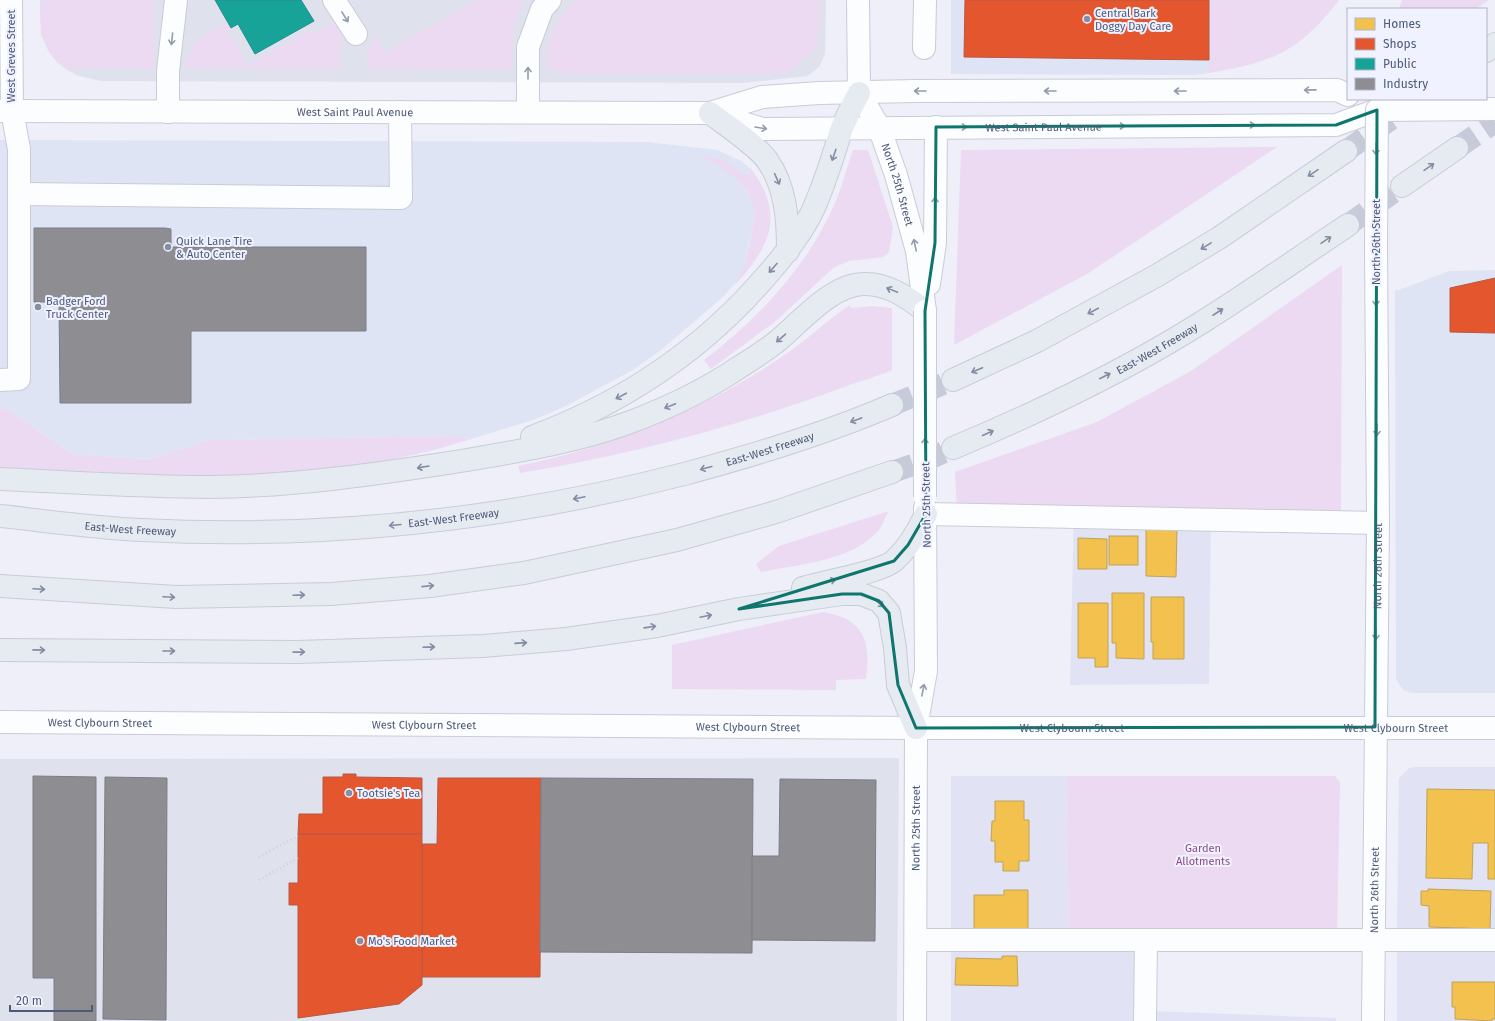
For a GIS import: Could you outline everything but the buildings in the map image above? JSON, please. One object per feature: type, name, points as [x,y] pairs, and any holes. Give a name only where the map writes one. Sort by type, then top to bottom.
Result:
[{"type":"highway","points":[[1487,50],[1495,44]]},
{"type":"highway","points":[[452,462],[506,447],[555,428],[634,389],[688,351],[733,313],[788,251],[801,232],[819,197],[843,127],[859,92]]},
{"type":"highway","points":[[710,113],[765,158],[771,167],[784,198],[787,216],[788,251]]},
{"type":"highway","points":[[1402,186],[1457,148]]},
{"type":"highway","points":[[953,380],[1037,341],[1156,276],[1219,238],[1346,151]]},
{"type":"highway","name":"East-West Freeway","points":[[952,448],[1035,412],[1137,360],[1203,322],[1348,225]]},
{"type":"highway","points":[[0,479],[145,486],[212,487],[276,484],[358,477],[542,446],[584,436],[631,422],[676,404],[737,369],[775,343],[828,297],[847,287],[862,284],[892,290],[908,298],[925,311]]},
{"type":"highway","name":"East-West Freeway","points":[[0,516],[138,530],[195,532],[313,530],[464,518],[564,501],[637,486],[787,444],[892,405]]},
{"type":"highway","points":[[0,586],[176,597],[331,594],[430,586],[524,573],[677,540],[776,512],[892,472]]},
{"type":"highway","points":[[739,609],[815,584],[870,571],[894,561],[911,540],[925,506]]},
{"type":"highway","points":[[0,650],[298,652],[483,646],[566,639],[657,626],[739,609],[842,594],[861,594],[879,601],[889,613],[895,648],[898,685],[916,728]]},
{"type":"street","name":"West Greves Street","points":[[0,380],[19,380],[19,149],[6,111],[11,0]]},
{"type":"street","points":[[168,112],[168,71],[176,0]]},
{"type":"street","points":[[334,0],[356,34]]},
{"type":"street","points":[[528,112],[528,47],[542,9],[550,0]]},
{"type":"street","name":"North 25th Street","points":[[858,0],[859,92],[879,127],[896,175],[912,228],[917,251],[925,311],[926,671],[916,728],[917,940],[915,1021]]},
{"type":"street","points":[[924,48],[925,0]]},
{"type":"street","name":"West Saint Paul Avenue","points":[[710,113],[762,97],[859,92],[1337,90],[1347,95]]},
{"type":"street","name":"West Saint Paul Avenue","points":[[1359,100],[1377,105],[1495,109]]},
{"type":"street","name":"West Saint Paul Avenue","points":[[6,111],[710,113],[762,129],[843,127],[1336,125],[1377,105]]},
{"type":"street","name":"North 26th Street","points":[[1373,1021],[1378,523],[1376,247],[1377,105]]},
{"type":"street","points":[[19,194],[401,198],[400,112]]},
{"type":"street","points":[[925,311],[934,243],[936,127]]},
{"type":"street","points":[[925,506],[1378,523]]},
{"type":"street","name":"West Clybourn Street","points":[[0,722],[916,728],[1495,728]]},
{"type":"street","points":[[917,940],[1495,940]]},
{"type":"street","points":[[1145,1021],[1146,940]]},
{"type":"path","points":[[259,857],[298,836]]},
{"type":"path","points":[[259,880],[298,858]]},
{"type":"highlighted area","points":[[1377,110],[1375,727],[916,728],[898,685],[889,613],[879,601],[861,594],[842,594],[739,609],[894,561],[908,545],[926,514],[925,311],[935,243],[936,127],[1336,125]]},
{"type":"shaded area","points":[[40,0],[826,0],[825,54],[819,67],[807,76],[743,83],[100,81],[76,75],[63,67],[50,53],[41,35]]},
{"type":"shaded area","name":"Central Bark Doggy Day Care","points":[[951,0],[1209,0],[1209,73],[1193,75],[951,74]]},
{"type":"shaded area","points":[[0,140],[647,142],[717,150],[741,161],[752,170],[740,182],[753,201],[755,213],[741,277],[723,297],[661,350],[631,371],[566,406],[536,419],[471,439],[461,436],[210,440],[147,460],[72,454],[11,412],[0,407]]},
{"type":"shaded area","points":[[1495,270],[1495,693],[1412,693],[1403,690],[1396,679],[1395,291],[1450,271]]},
{"type":"shaded area","points":[[1074,510],[1211,511],[1209,684],[1070,685]]},
{"type":"shaded area","points":[[899,758],[897,1021],[0,1021],[0,759]]},
{"type":"shaded area","points":[[1495,767],[1495,933],[1405,932],[1397,927],[1399,778],[1409,768]]},
{"type":"shaded area","points":[[951,776],[1066,776],[1069,930],[1153,933],[1152,1011],[1336,1018],[1336,1021],[951,1021]]},
{"type":"shaded area","points":[[1397,947],[1495,948],[1495,1021],[1397,1021]]},
{"type":"green space","points":[[47,0],[153,0],[154,68],[69,68],[69,71],[60,65],[48,51],[42,35],[40,6]]},
{"type":"green space","points":[[477,0],[525,0],[515,25],[512,70],[366,69],[367,55],[376,34],[386,52]]},
{"type":"green space","points":[[578,0],[819,0],[818,45],[791,71],[782,73],[577,73],[546,70],[546,59],[553,31],[563,15]]},
{"type":"green space","points":[[1209,0],[1339,0],[1325,18],[1311,32],[1283,52],[1268,59],[1251,64],[1209,73]]},
{"type":"green space","points":[[1402,0],[1489,0],[1477,8],[1399,8]]},
{"type":"green space","points":[[337,20],[341,33],[339,69],[184,68],[190,51],[194,45],[212,30],[228,22],[231,28],[227,31],[248,65],[310,30],[313,34]]},
{"type":"green space","points":[[1277,147],[1087,274],[954,345],[961,150]]},
{"type":"green space","points":[[853,150],[868,150],[893,227],[889,252],[883,257],[849,261],[833,268],[777,320],[711,369],[704,360],[742,329],[760,311],[793,274],[808,253],[832,210],[841,188]]},
{"type":"green space","points":[[701,156],[724,160],[746,176],[752,170],[762,187],[768,203],[770,217],[769,231],[764,245],[746,272],[734,286],[746,260],[755,213],[753,205],[746,190],[735,178],[721,167]]},
{"type":"green space","points":[[1342,265],[1341,511],[957,509],[955,472],[1097,422],[1191,371]]},
{"type":"green space","points":[[850,305],[851,308],[873,306],[892,308],[892,370],[724,427],[643,448],[561,466],[520,473],[518,466],[587,449],[621,438],[687,411],[719,395],[789,352]]},
{"type":"green space","points":[[0,407],[11,412],[72,454],[147,460],[210,440],[461,436],[471,439],[414,455],[355,466],[237,476],[118,474],[0,467]]},
{"type":"green space","points":[[889,511],[877,532],[866,542],[838,556],[807,564],[761,572],[756,564],[779,546]]},
{"type":"green space","points":[[823,612],[837,615],[848,620],[856,626],[862,634],[867,653],[866,679],[836,680],[836,690],[672,689],[672,645]]},
{"type":"green space","name":"Garden Allotments","points":[[1066,776],[1335,776],[1340,782],[1337,933],[1069,930]]},
{"type":"tunnel","points":[[1346,151],[1414,103]]},
{"type":"tunnel","points":[[1457,148],[1495,122]]},
{"type":"tunnel","points":[[1348,225],[1402,186]]},
{"type":"tunnel","points":[[892,405],[953,380]]},
{"type":"tunnel","points":[[892,472],[922,462],[953,448]]},
{"type":"place","name":"Central Bark Doggy Day Care","points":[[1087,19]]},
{"type":"place","name":"Quick Lane Tire & Auto Center","points":[[168,247]]},
{"type":"place","name":"Badger Ford Truck Center","points":[[38,307]]},
{"type":"place","name":"Tootsie's Tea","points":[[349,793]]},
{"type":"place","name":"Mo's Food Market","points":[[360,941]]}]
